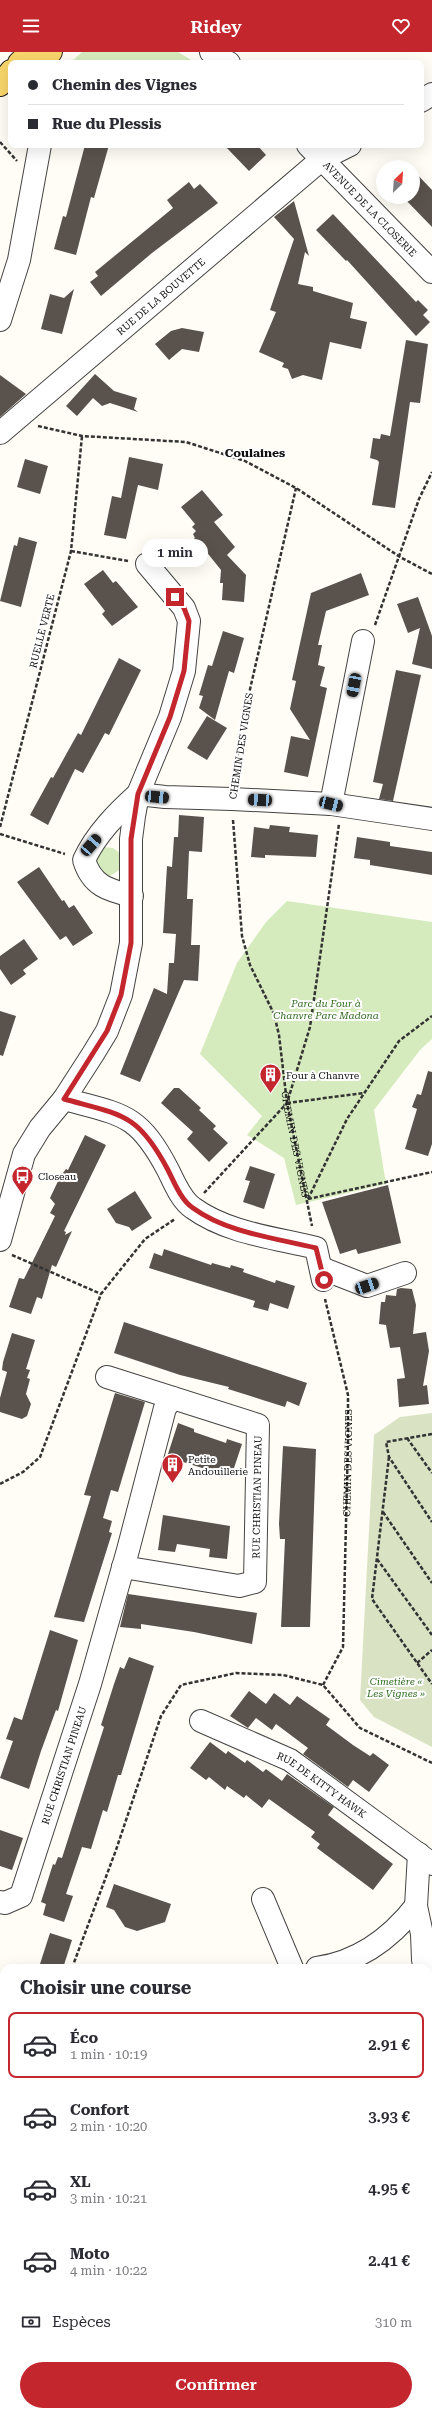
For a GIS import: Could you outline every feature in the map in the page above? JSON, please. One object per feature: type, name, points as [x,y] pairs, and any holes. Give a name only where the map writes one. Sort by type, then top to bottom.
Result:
[{"type":"main road","points":[[22,60],[30,52]]},
{"type":"main road","points":[[44,60],[52,52]]},
{"type":"main road","points":[[0,85],[8,75]]},
{"type":"street","points":[[211,52],[225,60]]},
{"type":"street","points":[[220,52],[227,60]]},
{"type":"street","points":[[0,320],[19,260],[39,148]]},
{"type":"street","name":"RUE DE LA BOUVETTE","points":[[7,427],[315,152],[335,148]]},
{"type":"street","name":"AVENUE DE LA CLOSERIE","points":[[315,152],[432,272]]},
{"type":"street","points":[[4,1246],[24,1154],[40,1128],[64,1099],[107,1031],[121,995],[131,943],[131,839],[138,794],[170,717],[184,671],[189,621],[184,608],[147,564]]},
{"type":"street","points":[[336,806],[362,641]]},
{"type":"street","points":[[132,896],[111,891],[99,884],[88,872],[84,860],[91,845],[121,809],[138,794],[165,798],[232,799],[336,806],[432,819]]},
{"type":"street","points":[[64,1099],[116,1113],[138,1125],[154,1144],[177,1188],[191,1207],[219,1223],[367,1286],[405,1273]]},
{"type":"street","points":[[107,1377],[173,1398]]},
{"type":"street","name":"RUE CHRISTIAN PINEAU","points":[[0,1902],[5,1903],[21,1896],[90,1684],[165,1408],[173,1398],[258,1425],[255,1582],[239,1586],[123,1567]]},
{"type":"street","name":"RUE DE KITTY HAWK","points":[[201,1721],[290,1760],[426,1859]]},
{"type":"street","points":[[425,1964],[423,1960],[422,1934],[416,1906],[426,1859]]},
{"type":"street","points":[[263,1899],[290,1964]]},
{"type":"street","points":[[339,1964],[391,1935],[416,1906]]},
{"type":"path","points":[[7,427],[82,436],[186,442],[245,461],[296,488],[400,557],[432,574]]},
{"type":"path","name":"RUELLE VERTE","points":[[0,827],[71,551],[82,436]]},
{"type":"path","points":[[362,641],[373,630],[400,557],[419,499],[432,472]]},
{"type":"path","name":"CHEMIN DES VIGNES","points":[[296,488],[243,720],[232,799],[242,936],[250,965],[274,1014],[279,1035],[287,1103],[308,1199],[324,1291],[348,1395],[343,1647],[323,1685]]},
{"type":"path","points":[[71,551],[147,564]]},
{"type":"path","points":[[0,1484],[23,1472],[40,1457],[101,1294],[145,1239],[191,1207],[287,1103],[310,1027],[336,806]]},
{"type":"path","points":[[0,834],[84,860]]},
{"type":"path","points":[[308,1199],[347,1119],[399,1041],[432,1016]]},
{"type":"path","points":[[287,1103],[365,1093]]},
{"type":"path","points":[[308,1199],[432,1172]]},
{"type":"path","points":[[4,1246],[101,1294]]},
{"type":"path","points":[[432,1434],[386,1442],[389,1457],[372,1599],[432,1684]]},
{"type":"path","points":[[407,1438],[432,1473]]},
{"type":"path","points":[[389,1457],[432,1522]]},
{"type":"path","points":[[382,1512],[432,1583]]},
{"type":"path","points":[[377,1558],[432,1635]]},
{"type":"path","points":[[417,1663],[432,1650]]},
{"type":"path","points":[[73,1964],[116,1850],[161,1716],[181,1685],[236,1674],[283,1675],[323,1685],[360,1728],[432,1763]]},
{"type":"green space","points":[[82,52],[178,52],[191,60],[73,60]]},
{"type":"green space","points":[[103,847],[113,848],[121,854],[121,869],[108,877],[103,876],[93,857]]},
{"type":"green space","name":"Parc du Four à Chanvre Parc Madona","points":[[287,901],[432,922],[432,1039],[420,1050],[374,1110],[386,1184],[296,1205],[284,1158],[247,1135],[262,1116],[200,1054],[237,963],[266,922]]},
{"type":"green space","name":"Cimetière « Les Vignes »","points":[[432,1413],[432,1747],[374,1717],[360,1700],[374,1435],[400,1417]]},
{"type":"building","points":[[84,148],[108,148],[94,198],[91,197],[76,255],[54,249],[63,216],[66,217]]},
{"type":"building","points":[[227,148],[260,148],[266,155],[249,171]]},
{"type":"building","points":[[420,177],[432,190],[432,227],[410,204],[420,204]]},
{"type":"building","points":[[189,182],[194,189],[200,184],[218,203],[152,253],[101,296],[90,282],[98,276],[95,272],[173,208],[167,200]]},
{"type":"building","points":[[294,201],[309,256],[305,252],[298,284],[313,287],[313,291],[353,303],[350,318],[367,322],[361,349],[330,342],[322,380],[303,375],[292,379],[288,369],[282,367],[284,363],[259,352],[276,312],[270,310],[294,239],[274,217]]},
{"type":"building","points":[[333,214],[416,302],[418,300],[428,310],[423,315],[430,322],[416,336],[347,260],[346,261],[316,230]]},
{"type":"building","points":[[74,289],[62,334],[41,329],[50,294],[64,298]]},
{"type":"building","points":[[182,328],[204,332],[199,352],[182,349],[169,360],[155,344],[171,331]]},
{"type":"building","points":[[406,340],[428,344],[420,403],[410,402],[395,508],[372,505],[379,462],[370,458],[373,438],[380,439],[381,434],[390,436]]},
{"type":"building","points":[[95,374],[114,391],[137,398],[134,409],[138,412],[110,403],[102,406],[93,398],[77,416],[66,406]]},
{"type":"building","points":[[0,375],[26,394],[0,417]]},
{"type":"building","points":[[129,457],[163,464],[158,490],[138,485],[126,539],[104,535],[112,496],[121,498]]},
{"type":"building","points":[[25,459],[48,466],[40,494],[17,487]]},
{"type":"building","points":[[202,490],[223,515],[214,522],[235,547],[227,555],[246,575],[244,602],[222,600],[223,583],[220,583],[221,570],[205,550],[202,553],[191,541],[195,538],[193,534],[196,531],[192,527],[195,524],[181,507]]},
{"type":"building","points":[[19,537],[37,542],[21,607],[0,601],[14,545],[17,546]]},
{"type":"building","points":[[103,570],[113,583],[116,581],[138,607],[112,626],[102,614],[105,611],[84,584]]},
{"type":"building","points":[[361,573],[369,595],[326,611],[318,645],[322,645],[318,665],[325,667],[320,686],[327,688],[308,777],[284,772],[291,736],[310,740],[290,709],[296,681],[292,680],[311,593]]},
{"type":"building","points":[[418,597],[432,636],[432,669],[412,664],[420,628],[408,633],[397,604]]},
{"type":"building","points":[[223,631],[244,638],[234,673],[229,671],[215,720],[199,708],[203,696],[199,695],[208,665],[212,666]]},
{"type":"building","points":[[119,658],[141,670],[109,735],[105,733],[83,773],[75,769],[48,825],[30,815],[78,733],[81,735]]},
{"type":"building","points":[[396,670],[421,675],[393,801],[379,799],[383,784],[373,782]]},
{"type":"building","points":[[207,716],[227,728],[207,760],[187,748]]},
{"type":"building","points":[[179,815],[204,817],[202,852],[189,851],[187,899],[193,899],[191,945],[200,945],[198,981],[184,980],[140,1082],[120,1074],[154,988],[167,994],[169,963],[174,963],[176,934],[163,933],[167,866],[172,867],[174,837],[178,837]]},
{"type":"building","points":[[270,825],[290,827],[289,832],[318,835],[316,857],[265,855],[265,858],[251,857],[254,827],[269,829]]},
{"type":"building","points":[[357,837],[390,842],[390,846],[432,852],[432,875],[370,865],[370,860],[354,858]]},
{"type":"building","points":[[39,867],[62,901],[64,900],[69,908],[74,905],[93,933],[73,946],[66,936],[60,940],[17,882]]},
{"type":"building","points":[[24,939],[38,959],[23,970],[26,974],[11,985],[0,969],[0,956]]},
{"type":"building","points":[[0,1011],[16,1016],[3,1056],[0,1055]]},
{"type":"building","points":[[428,1071],[432,1072],[432,1144],[428,1156],[405,1149],[417,1109],[412,1107],[417,1094],[421,1095]]},
{"type":"building","points":[[174,1088],[179,1088],[201,1108],[199,1110],[216,1126],[213,1129],[228,1143],[209,1162],[187,1139],[193,1132],[161,1103]]},
{"type":"building","points":[[85,1135],[106,1145],[64,1231],[66,1232],[65,1235],[72,1231],[56,1267],[52,1265],[42,1299],[37,1297],[31,1314],[9,1307],[19,1278],[24,1279],[55,1216],[50,1213],[55,1204],[50,1198],[60,1177],[66,1169],[68,1170]]},
{"type":"building","points":[[250,1166],[275,1174],[264,1209],[243,1202],[250,1181],[245,1180]]},
{"type":"building","points":[[388,1185],[401,1243],[358,1254],[356,1249],[340,1254],[322,1202]]},
{"type":"building","points":[[135,1191],[152,1218],[132,1231],[129,1227],[116,1223],[107,1209]]},
{"type":"building","points":[[164,1249],[211,1265],[212,1263],[230,1268],[231,1265],[244,1269],[243,1272],[275,1283],[276,1280],[295,1286],[288,1309],[270,1303],[268,1311],[253,1307],[255,1301],[149,1268],[154,1253],[162,1256]]},
{"type":"building","points":[[397,1289],[412,1289],[416,1305],[413,1334],[426,1332],[429,1351],[423,1386],[427,1385],[429,1404],[399,1407],[397,1379],[405,1378],[400,1347],[390,1348],[386,1325],[379,1324],[381,1302],[385,1302],[386,1295],[396,1296]]},
{"type":"building","points":[[124,1322],[307,1383],[299,1406],[287,1401],[285,1407],[228,1389],[229,1387],[180,1375],[114,1353]]},
{"type":"building","points":[[12,1333],[35,1340],[26,1369],[30,1370],[27,1378],[30,1379],[26,1394],[31,1404],[27,1416],[22,1419],[0,1412],[0,1398],[7,1372],[2,1370],[3,1362]]},
{"type":"building","points":[[115,1393],[145,1402],[118,1492],[111,1490],[103,1518],[112,1521],[109,1532],[112,1533],[84,1622],[54,1617],[91,1496],[84,1495]]},
{"type":"building","points":[[178,1423],[194,1429],[194,1432],[226,1443],[227,1439],[242,1444],[231,1477],[167,1457]]},
{"type":"building","points":[[283,1446],[316,1449],[310,1627],[281,1627],[285,1539],[280,1539],[279,1524]]},
{"type":"building","points":[[163,1515],[230,1526],[227,1559],[209,1557],[210,1549],[177,1544],[175,1552],[158,1550]]},
{"type":"building","points":[[128,1594],[257,1613],[252,1644],[194,1632],[141,1624],[141,1629],[120,1627]]},
{"type":"building","points":[[50,1630],[78,1640],[58,1711],[56,1710],[29,1789],[0,1778],[13,1741],[6,1739],[14,1717],[22,1720]]},
{"type":"building","points":[[129,1657],[154,1666],[121,1775],[118,1775],[107,1812],[103,1810],[91,1849],[82,1847],[66,1894],[73,1896],[64,1922],[43,1915],[46,1904],[41,1902],[53,1864],[55,1865],[58,1857],[62,1858],[104,1727],[101,1725],[120,1667],[124,1669]]},
{"type":"building","points":[[249,1691],[266,1704],[274,1693],[290,1705],[297,1696],[330,1719],[326,1725],[370,1756],[373,1753],[389,1765],[369,1792],[353,1780],[348,1787],[303,1754],[308,1748],[276,1724],[272,1730],[256,1718],[248,1728],[230,1716]]},
{"type":"building","points":[[210,1742],[226,1754],[228,1751],[245,1763],[247,1760],[263,1772],[266,1769],[282,1781],[287,1774],[334,1807],[328,1815],[393,1864],[373,1890],[317,1848],[320,1844],[311,1837],[315,1832],[269,1799],[262,1808],[246,1795],[244,1798],[227,1786],[225,1790],[209,1777],[206,1780],[190,1768]]},
{"type":"building","points":[[0,1830],[23,1838],[12,1870],[0,1866]]},
{"type":"building","points":[[114,1884],[171,1904],[165,1922],[137,1931],[125,1927],[114,1910],[106,1907]]},
{"type":"building","points":[[50,1933],[72,1940],[64,1964],[40,1964]]},
{"type":"place","name":"Four à Chanvre","points":[[271,1094]]},
{"type":"place","name":"Closeau","points":[[22,1196]]},
{"type":"place","name":"Petite Andouillerie","points":[[172,1484]]},
{"type":"district","name":"Coulaines","points":[[255,453]]},
{"type":"route","points":[[175,597],[184,608],[189,621],[184,671],[170,717],[138,794],[131,839],[131,943],[121,995],[107,1031],[64,1099],[116,1113],[138,1125],[154,1144],[177,1188],[191,1207],[219,1223],[316,1248],[324,1280]]}]
